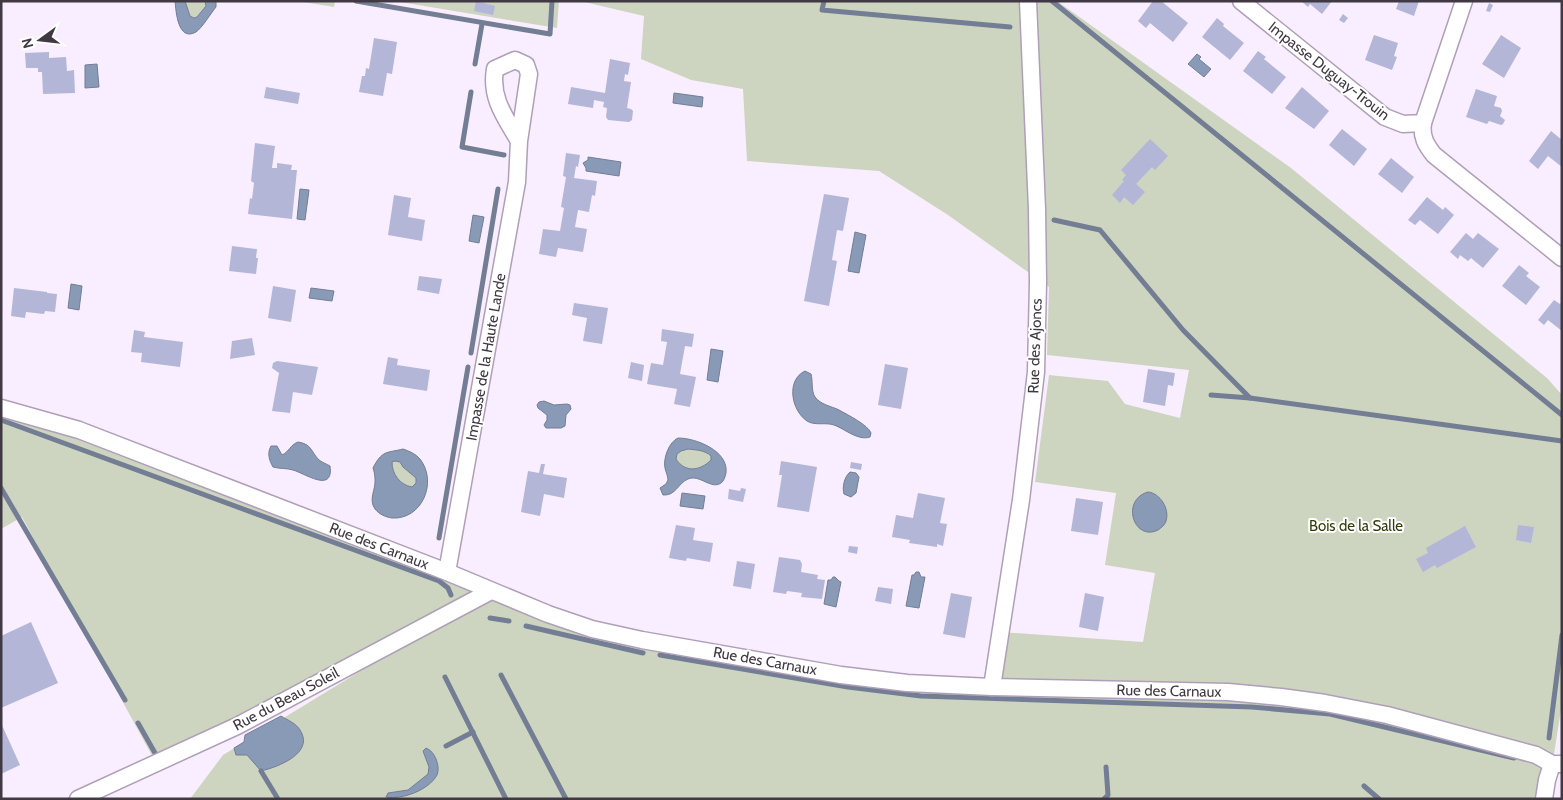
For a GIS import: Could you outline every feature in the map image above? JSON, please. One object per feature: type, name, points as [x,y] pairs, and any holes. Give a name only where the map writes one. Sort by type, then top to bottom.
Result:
[{"type":"street","name":"Rue des Ajoncs","points":[[992,687],[1021,500],[1036,372],[1037,209],[1028,1]]},
{"type":"street","name":"Impasse Duguay-Trouin","points":[[1241,1],[1385,117],[1403,124],[1423,123]]},
{"type":"street","points":[[1464,1],[1423,123],[1422,132],[1424,140],[1434,155],[1562,258]]},
{"type":"street","name":"Impasse de la Haute Lande","points":[[447,572],[517,182],[519,141]]},
{"type":"street","name":"Rue des Carnaux","points":[[1,408],[79,430],[447,572],[548,614],[592,629],[642,640],[907,683],[992,687],[1228,692],[1298,699],[1387,716],[1536,755],[1557,764]]},
{"type":"street","name":"Rue du Beau Soleil","points":[[78,799],[237,726],[491,591]]},
{"type":"street","points":[[1544,799],[1547,780],[1557,764]]},
{"type":"green space","points":[[185,1],[205,1],[206,6],[194,18],[190,16]]},
{"type":"green space","points":[[297,1],[335,1],[334,7]]},
{"type":"green space","points":[[394,1],[559,1],[557,28]]},
{"type":"green space","name":"Bois de la Salle","points":[[580,1],[1057,1],[1291,168],[1547,378],[1562,395],[1562,703],[1547,799],[190,799],[223,755],[480,598],[156,763],[22,517],[1,529],[1,408],[592,629],[719,653],[991,687],[1000,632],[1143,642],[1155,573],[1105,565],[1116,493],[1035,482],[1049,375],[1108,381],[1125,404],[1180,418],[1189,370],[1047,355],[1049,287],[948,215],[879,171],[747,161],[743,89],[691,80],[641,59],[644,16]]},
{"type":"green space","points":[[688,449],[706,453],[711,456],[711,460],[697,468],[684,467],[676,459],[677,454]]},
{"type":"green space","points":[[392,462],[400,462],[416,478],[416,483],[412,487],[400,481],[393,471]]},
{"type":"water","points":[[175,1],[185,1],[190,16],[194,18],[206,6],[205,1],[216,1],[216,7],[204,24],[196,32],[190,34],[185,33],[179,24]]},
{"type":"water","points":[[1197,54],[1201,57],[1199,59],[1211,69],[1204,77],[1188,64]]},
{"type":"water","points":[[97,64],[99,87],[85,88],[85,65]]},
{"type":"water","points":[[674,93],[703,97],[702,107],[673,103]]},
{"type":"water","points":[[588,157],[621,162],[619,176],[586,171],[583,163],[588,160]]},
{"type":"water","points":[[300,189],[309,190],[305,220],[297,219]]},
{"type":"water","points":[[473,215],[484,217],[479,243],[469,241]]},
{"type":"water","points":[[855,232],[866,235],[859,273],[848,271]]},
{"type":"water","points":[[71,284],[82,286],[79,310],[68,308]]},
{"type":"water","points":[[311,288],[334,291],[332,301],[309,298]]},
{"type":"water","points":[[711,349],[723,351],[718,382],[707,380]]},
{"type":"water","points":[[805,371],[811,374],[813,392],[817,400],[852,417],[869,430],[871,433],[870,437],[856,436],[831,424],[810,422],[802,416],[794,403],[793,388],[799,375]]},
{"type":"water","points":[[544,401],[554,405],[570,405],[571,409],[566,415],[565,426],[561,428],[546,428],[544,425],[547,415],[537,405],[539,402]]},
{"type":"water","points":[[678,438],[694,440],[717,452],[726,465],[726,473],[722,482],[713,485],[697,478],[692,478],[685,481],[671,493],[663,495],[660,488],[668,480],[665,468],[666,455],[669,447]],"holes":[[[688,449],[706,453],[711,456],[711,460],[697,468],[684,467],[676,459],[677,454]]]},
{"type":"water","points":[[298,442],[309,446],[319,460],[330,466],[330,474],[327,479],[317,480],[293,470],[273,467],[269,456],[271,446],[277,446],[282,455]]},
{"type":"water","points":[[403,449],[420,459],[425,468],[427,488],[424,498],[412,513],[403,517],[392,518],[380,514],[373,505],[372,498],[375,479],[373,468],[382,455]],"holes":[[[392,462],[400,462],[416,478],[416,483],[412,487],[404,484],[395,475]]]},
{"type":"water","points":[[850,472],[856,473],[859,477],[856,493],[851,497],[844,494],[843,489],[845,480]]},
{"type":"water","points":[[1148,492],[1160,498],[1167,512],[1162,527],[1150,532],[1142,530],[1137,525],[1133,511],[1134,503],[1139,496]]},
{"type":"water","points":[[682,493],[705,496],[703,509],[680,506]]},
{"type":"water","points":[[919,572],[921,577],[925,577],[919,608],[906,606],[912,575]]},
{"type":"water","points":[[833,577],[841,582],[836,607],[824,604],[828,580],[831,580]]},
{"type":"water","points":[[281,716],[296,725],[300,730],[303,746],[299,752],[285,762],[261,771],[247,755],[236,755],[234,748],[244,742],[245,735]]},
{"type":"water","points":[[426,748],[433,754],[437,763],[438,773],[433,780],[414,793],[400,797],[386,797],[388,793],[408,790],[428,774],[429,767],[423,751]]},
{"type":"building","points":[[476,1],[495,6],[493,15],[474,11]]},
{"type":"building","points":[[1153,1],[1161,1],[1188,23],[1173,42],[1150,23],[1146,28],[1138,21]]},
{"type":"building","points":[[1301,1],[1332,1],[1322,14],[1310,4],[1308,7]]},
{"type":"building","points":[[1399,1],[1419,1],[1414,16],[1396,9]]},
{"type":"building","points":[[1489,3],[1493,5],[1490,12],[1486,11]]},
{"type":"building","points":[[1343,14],[1348,18],[1344,23],[1339,20]]},
{"type":"building","points":[[1217,18],[1224,24],[1223,26],[1244,43],[1230,60],[1202,37]]},
{"type":"building","points":[[1374,35],[1398,43],[1394,56],[1397,57],[1392,70],[1365,60]]},
{"type":"building","points":[[1501,35],[1521,48],[1504,78],[1482,64]]},
{"type":"building","points":[[374,38],[397,42],[392,74],[387,73],[383,96],[359,92],[362,76],[365,76],[366,68],[369,69]]},
{"type":"building","points":[[1258,51],[1266,57],[1264,59],[1286,77],[1272,94],[1243,71]]},
{"type":"building","points":[[49,52],[49,58],[66,57],[67,71],[74,70],[75,93],[43,94],[42,72],[38,72],[38,68],[26,68],[25,53]]},
{"type":"building","points":[[610,59],[630,63],[628,75],[625,74],[624,81],[631,82],[627,108],[633,111],[632,120],[629,122],[608,120],[606,117],[607,108],[603,107],[604,102],[594,100],[593,108],[568,104],[571,87],[605,93]]},
{"type":"building","points":[[266,87],[300,93],[298,104],[264,98]]},
{"type":"building","points":[[1302,87],[1329,111],[1314,129],[1285,108]]},
{"type":"building","points":[[1476,89],[1497,96],[1494,106],[1501,108],[1500,116],[1505,120],[1503,124],[1489,121],[1487,124],[1466,117]]},
{"type":"building","points":[[1342,129],[1367,149],[1354,166],[1329,145]]},
{"type":"building","points":[[1551,131],[1562,140],[1562,167],[1548,156],[1538,169],[1529,161]]},
{"type":"building","points":[[1150,139],[1168,156],[1155,170],[1152,167],[1136,184],[1145,192],[1133,205],[1124,197],[1120,203],[1112,195],[1124,181],[1122,180],[1126,175],[1121,170]]},
{"type":"building","points":[[255,143],[275,146],[272,168],[277,168],[277,163],[292,165],[291,170],[297,170],[292,219],[248,214],[254,183],[251,181]]},
{"type":"building","points":[[566,153],[580,155],[574,178],[597,181],[595,196],[592,195],[589,212],[578,210],[575,227],[587,229],[583,252],[558,248],[556,257],[539,254],[543,229],[560,231],[564,208],[561,207],[566,177],[563,176]]},
{"type":"building","points":[[1391,158],[1414,177],[1402,193],[1378,174]]},
{"type":"building","points":[[824,194],[849,198],[843,231],[837,230],[832,260],[837,261],[829,306],[804,301]]},
{"type":"building","points":[[394,195],[411,198],[408,217],[425,220],[422,241],[388,235]]},
{"type":"building","points":[[1427,197],[1443,210],[1445,207],[1454,215],[1438,234],[1420,220],[1415,225],[1408,220]]},
{"type":"building","points":[[1466,233],[1473,239],[1478,233],[1499,249],[1483,268],[1471,258],[1468,261],[1460,255],[1458,259],[1450,252]]},
{"type":"building","points":[[232,246],[257,249],[256,274],[229,271]]},
{"type":"building","points":[[1519,265],[1529,273],[1526,276],[1540,287],[1526,305],[1502,286]]},
{"type":"building","points":[[419,276],[442,279],[439,294],[417,290]]},
{"type":"building","points":[[273,286],[296,290],[291,322],[268,318]]},
{"type":"building","points":[[14,288],[57,294],[55,312],[45,311],[44,314],[26,312],[25,318],[11,316]]},
{"type":"building","points":[[1554,300],[1560,304],[1562,302],[1562,331],[1548,320],[1544,325],[1538,320]]},
{"type":"building","points":[[574,303],[608,308],[602,344],[583,341],[587,318],[572,315]]},
{"type":"building","points":[[662,329],[694,334],[692,347],[685,346],[680,374],[696,377],[690,407],[674,404],[677,389],[647,384],[651,363],[663,365],[667,342],[661,341]]},
{"type":"building","points":[[134,330],[145,332],[144,337],[183,342],[180,367],[141,362],[142,353],[131,352]]},
{"type":"building","points":[[252,338],[255,355],[230,359],[232,341]]},
{"type":"building","points":[[388,357],[398,359],[397,365],[430,370],[427,391],[383,384]]},
{"type":"building","points":[[277,361],[318,367],[312,395],[293,392],[290,413],[272,411],[279,373],[272,368],[273,363]]},
{"type":"building","points":[[631,362],[644,365],[642,381],[628,378]]},
{"type":"building","points":[[885,364],[908,368],[901,409],[878,405]]},
{"type":"building","points":[[1148,369],[1175,373],[1173,386],[1168,385],[1165,406],[1143,402]]},
{"type":"building","points":[[781,461],[817,467],[809,512],[777,507],[782,475],[779,475]]},
{"type":"building","points":[[851,462],[862,464],[861,470],[850,468]]},
{"type":"building","points":[[541,464],[545,464],[543,474],[567,478],[564,498],[544,494],[540,516],[521,512],[528,471],[539,473]]},
{"type":"building","points":[[741,488],[746,489],[743,502],[728,499],[729,489],[740,491]]},
{"type":"building","points":[[918,493],[945,498],[940,523],[947,524],[943,546],[937,544],[937,547],[909,543],[910,540],[892,537],[896,515],[913,518]]},
{"type":"building","points":[[1076,498],[1103,502],[1098,535],[1071,531]]},
{"type":"building","points":[[676,525],[695,528],[693,540],[713,543],[710,562],[687,558],[686,561],[669,558]]},
{"type":"building","points":[[1518,525],[1534,527],[1531,543],[1516,540]]},
{"type":"building","points":[[1465,526],[1476,547],[1437,568],[1435,565],[1423,572],[1416,559],[1428,553],[1426,548]]},
{"type":"building","points":[[849,546],[858,547],[857,554],[848,552]]},
{"type":"building","points":[[779,557],[800,560],[802,564],[801,572],[818,575],[817,579],[825,580],[822,599],[801,597],[802,593],[787,591],[786,594],[773,592]]},
{"type":"building","points":[[737,561],[755,564],[751,589],[733,586]]},
{"type":"building","points":[[878,587],[893,589],[891,604],[875,601]]},
{"type":"building","points":[[951,593],[972,597],[965,638],[943,634]]},
{"type":"building","points":[[1085,593],[1104,597],[1098,631],[1079,627]]},
{"type":"building","points":[[31,622],[58,683],[1,708],[1,636]]},
{"type":"building","points":[[1,723],[20,765],[1,774]]},
{"type":"waterway","points":[[356,1],[550,34],[552,1]]},
{"type":"waterway","points":[[824,1],[822,10],[1010,27]]},
{"type":"waterway","points":[[1052,1],[1562,415]]},
{"type":"waterway","points":[[475,64],[482,24]]},
{"type":"waterway","points":[[471,92],[462,147],[504,155]]},
{"type":"waterway","points":[[471,353],[498,189]]},
{"type":"waterway","points":[[1054,220],[1100,230],[1183,330],[1250,398],[1562,441]]},
{"type":"waterway","points":[[439,538],[468,367]]},
{"type":"waterway","points":[[1211,395],[1250,398]]},
{"type":"waterway","points":[[1,420],[439,581],[448,588],[451,595]]},
{"type":"waterway","points":[[1,488],[125,700]]},
{"type":"waterway","points":[[490,618],[509,621]]},
{"type":"waterway","points":[[526,626],[643,653]]},
{"type":"waterway","points":[[1549,738],[1562,635]]},
{"type":"waterway","points":[[660,655],[848,687],[921,696],[1252,707],[1330,714],[1514,758]]},
{"type":"waterway","points":[[501,675],[566,799]]},
{"type":"waterway","points":[[445,677],[506,799]]},
{"type":"waterway","points":[[138,723],[155,753]]},
{"type":"waterway","points":[[446,746],[473,732]]},
{"type":"waterway","points":[[1104,799],[1108,795],[1106,767]]},
{"type":"waterway","points":[[261,771],[278,799]]},
{"type":"waterway","points":[[1364,786],[1379,799]]}]
